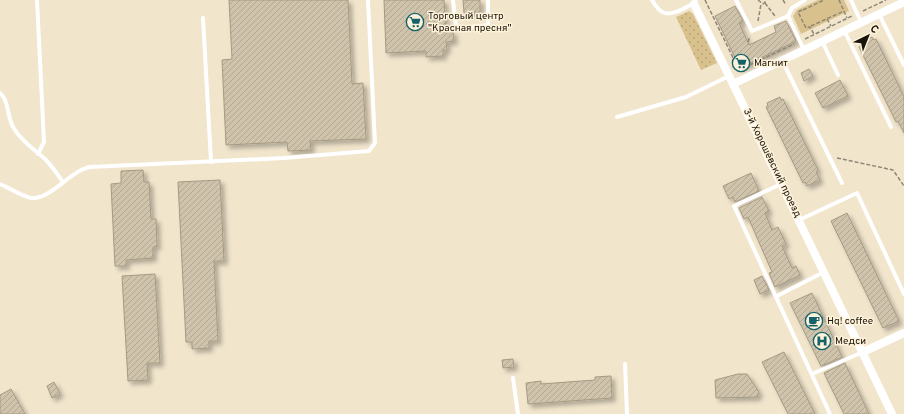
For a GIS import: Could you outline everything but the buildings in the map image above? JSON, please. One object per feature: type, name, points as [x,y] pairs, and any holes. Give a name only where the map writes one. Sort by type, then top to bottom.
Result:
[{"type":"street","name":"3-й Хорошёвский проезд","points":[[695,2],[892,414]]},
{"type":"street","points":[[731,80],[782,60],[904,2]]},
{"type":"street","points":[[863,352],[904,333]]},
{"type":"lane","points":[[37,0],[44,142],[38,154]]},
{"type":"lane","points":[[0,184],[26,196],[35,198],[43,196],[84,168],[90,167],[364,153],[373,148],[375,143],[368,0]]},
{"type":"lane","points":[[453,0],[454,22],[456,26],[462,28],[488,25],[488,0]]},
{"type":"lane","points":[[652,0],[658,9],[665,14],[674,13],[695,2]]},
{"type":"lane","points":[[736,0],[749,28],[752,31],[756,31],[788,16],[792,8],[805,0]]},
{"type":"lane","points":[[851,0],[861,22]]},
{"type":"lane","points":[[879,14],[904,65]]},
{"type":"lane","points":[[788,16],[804,50]]},
{"type":"lane","points":[[203,18],[211,162]]},
{"type":"lane","points":[[844,30],[891,127]]},
{"type":"lane","points":[[822,41],[838,75]]},
{"type":"lane","points":[[782,60],[842,183]]},
{"type":"lane","points":[[617,117],[686,97],[731,80]]},
{"type":"lane","points":[[0,93],[5,99],[13,126],[26,144],[52,166],[63,182]]},
{"type":"lane","points":[[781,184],[734,206],[777,296],[830,414]]},
{"type":"lane","points":[[799,220],[857,193],[904,294]]},
{"type":"lane","points":[[777,296],[824,271]]},
{"type":"lane","points":[[812,374],[863,352]]},
{"type":"lane","points":[[625,364],[627,414]]},
{"type":"lane","points":[[513,378],[518,414]]},
{"type":"path","points":[[705,0],[739,70],[886,0]]},
{"type":"path","points":[[756,31],[761,4],[758,0]]},
{"type":"path","points":[[761,4],[765,3],[767,0]]},
{"type":"path","points":[[824,0],[798,12],[806,28],[844,11]]},
{"type":"path","points":[[839,0],[848,18]]},
{"type":"path","points":[[765,3],[778,20]]},
{"type":"path","points":[[799,3],[803,10]]},
{"type":"path","points":[[827,18],[831,26]]},
{"type":"path","points":[[810,26],[814,34]]},
{"type":"path","points":[[829,157],[893,170],[904,186]]},
{"type":"shaded area","points":[[818,0],[844,0],[849,11],[801,34],[793,16],[797,10]]},
{"type":"shaded area","points":[[689,11],[693,14],[717,63],[701,70],[676,17]]},
{"type":"place","name":"Торговый центр \"Красная пресня\"","points":[[415,22]]},
{"type":"place","name":"Магнит","points":[[741,63]]},
{"type":"place","name":"Hq! coffee","points":[[814,321]]},
{"type":"place","name":"Медси","points":[[822,341]]}]
